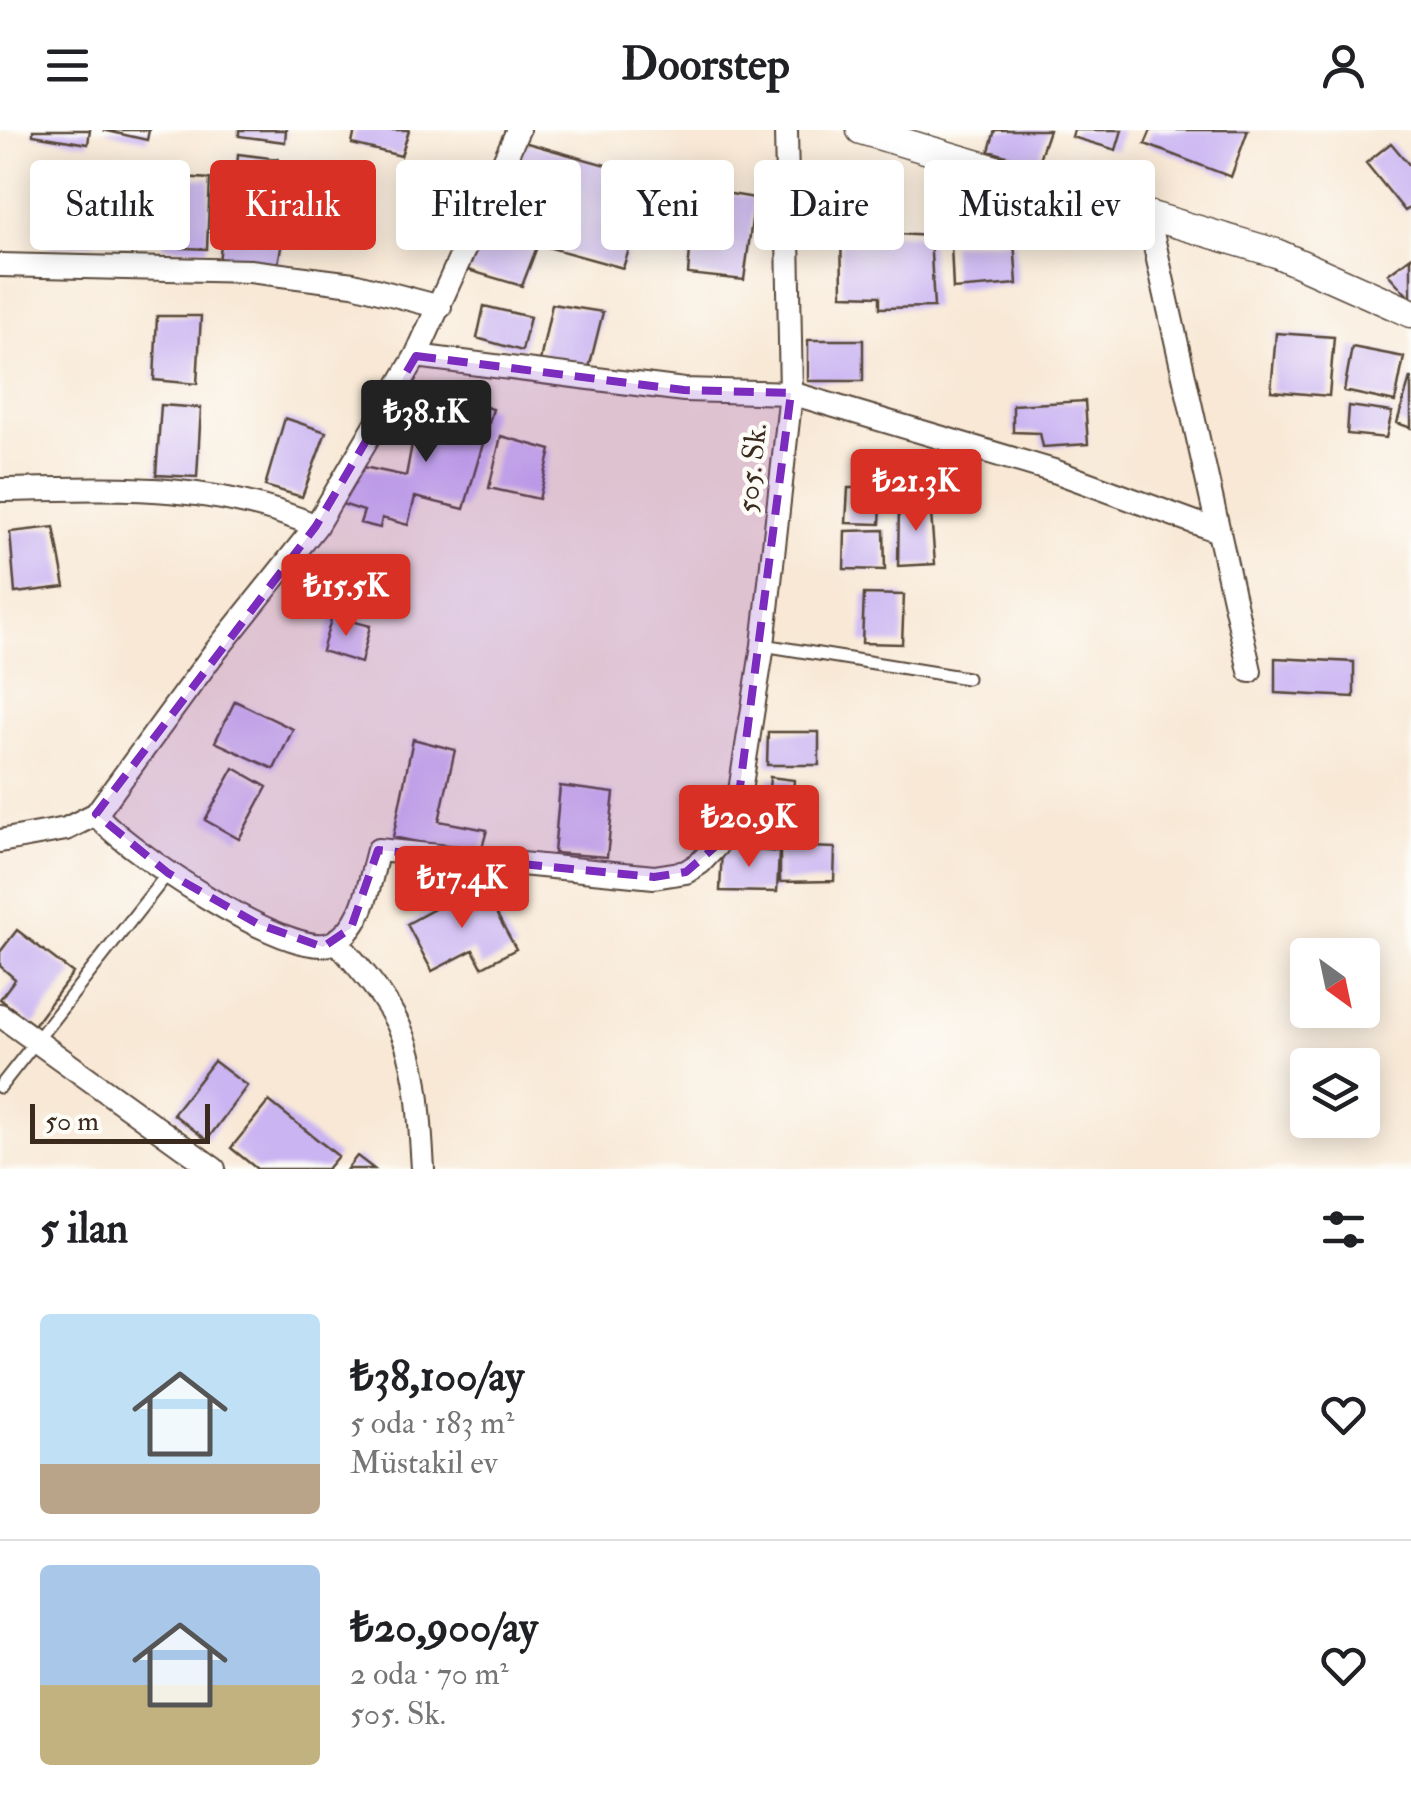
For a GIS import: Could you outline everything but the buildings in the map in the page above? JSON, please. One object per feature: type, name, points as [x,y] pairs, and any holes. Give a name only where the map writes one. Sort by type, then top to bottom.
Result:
[{"type":"street","points":[[0,841],[66,829],[96,814],[210,657],[316,526],[416,356],[518,130]]},
{"type":"street","name":"505. Sk.","points":[[336,941],[351,928],[362,910],[378,850],[654,876],[686,872],[700,863],[716,846],[737,810],[763,645],[791,393],[786,130]]},
{"type":"street","points":[[861,130],[962,160]]},
{"type":"street","points":[[1155,217],[1276,253],[1411,313]]},
{"type":"street","points":[[1155,246],[1250,671]]},
{"type":"street","points":[[0,265],[250,272],[353,284],[440,307]]},
{"type":"street","points":[[416,356],[684,390],[791,393],[1057,472],[1218,530]]},
{"type":"street","points":[[0,490],[151,486],[248,501],[316,526]]},
{"type":"street","points":[[96,814],[117,838],[168,873],[258,924],[307,945],[323,946],[336,941],[374,983],[407,1040],[417,1074],[423,1169]]},
{"type":"street","points":[[0,1014],[214,1169]]},
{"type":"lane","points":[[763,645],[967,678]]},
{"type":"lane","points":[[0,1088],[168,873]]},
{"type":"highlighted area","points":[[416,356],[684,390],[791,393],[737,810],[716,846],[686,872],[654,877],[378,850],[351,928],[323,947],[258,924],[168,873],[96,814],[316,526]]}]
